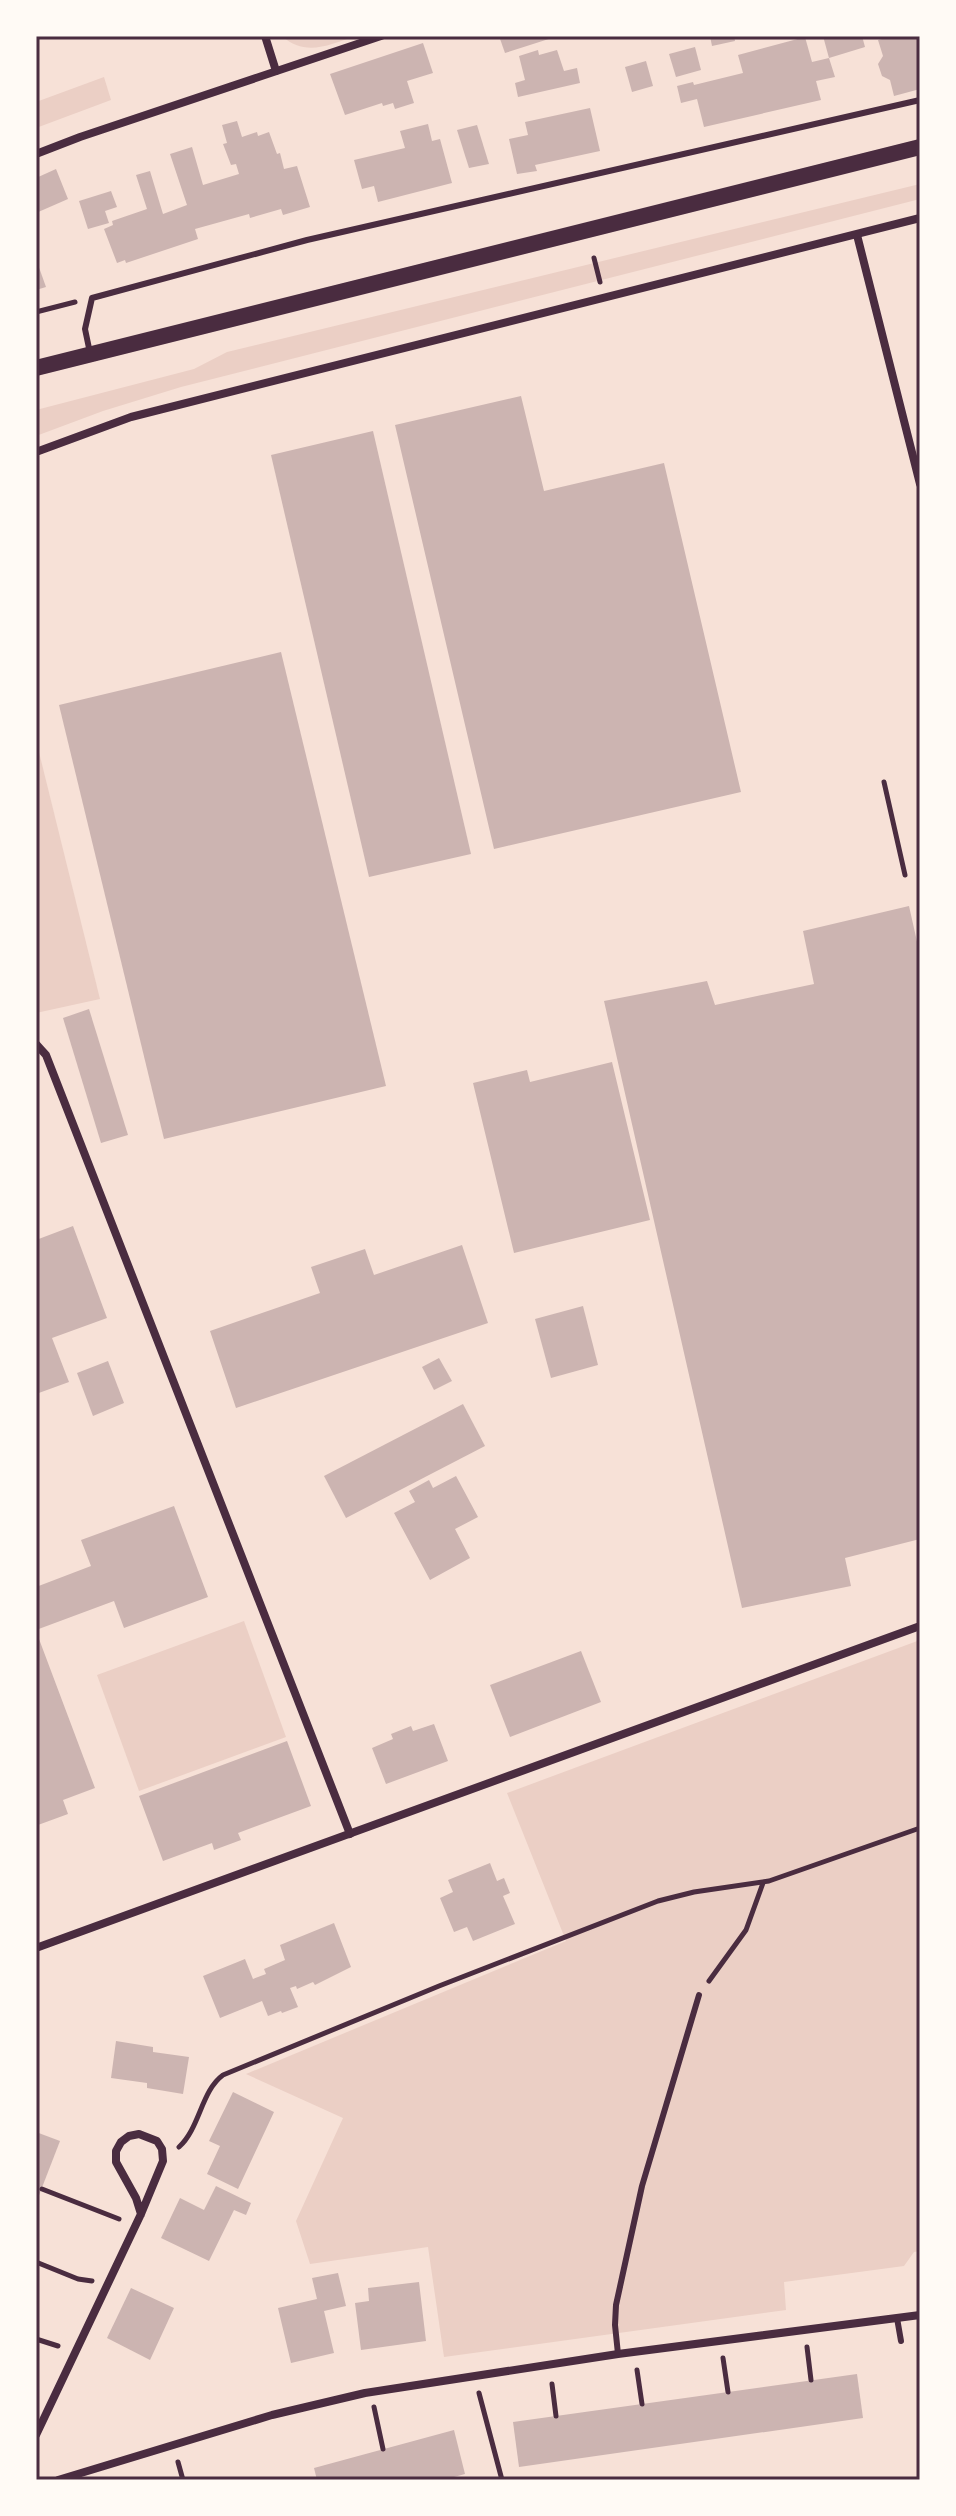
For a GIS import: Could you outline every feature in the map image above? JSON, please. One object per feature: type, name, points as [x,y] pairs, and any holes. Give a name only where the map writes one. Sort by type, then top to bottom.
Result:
[{"type":"main road","points":[[36,368],[920,147]]},
{"type":"street","points":[[265,36],[276,71]]},
{"type":"street","points":[[36,154],[381,36]]},
{"type":"street","points":[[36,452],[131,417],[920,218]]},
{"type":"street","points":[[857,235],[920,484]]},
{"type":"street","points":[[36,1044],[46,1055],[350,1834]]},
{"type":"street","points":[[36,1948],[920,1626]]},
{"type":"street","points":[[36,2435],[141,2214],[163,2161],[162,2149],[149,2136],[129,2136],[116,2151],[116,2162],[136,2198],[141,2214]]},
{"type":"street","points":[[58,2480],[272,2415],[340,2398],[618,2354],[920,2315]]},
{"type":"lane","points":[[90,353],[85,329],[92,298],[321,236],[920,100]]},
{"type":"lane","points":[[618,2354],[616,2305],[636,2214],[699,1995]]},
{"type":"lane","points":[[897,2318],[901,2341]]},
{"type":"path","points":[[594,258],[599,277]]},
{"type":"path","points":[[36,312],[92,298]]},
{"type":"path","points":[[884,782],[905,875]]},
{"type":"path","points":[[163,2161],[186,2140],[215,2082],[223,2075],[645,1906],[694,1892],[763,1883],[920,1828]]},
{"type":"path","points":[[699,1995],[746,1930],[763,1883]]},
{"type":"path","points":[[42,2189],[136,2224]]},
{"type":"path","points":[[36,2262],[78,2279],[108,2282]]},
{"type":"path","points":[[807,2347],[811,2380]]},
{"type":"path","points":[[723,2358],[728,2392]]},
{"type":"path","points":[[637,2370],[642,2404]]},
{"type":"path","points":[[552,2384],[556,2416]]},
{"type":"path","points":[[478,2392],[502,2480]]},
{"type":"path","points":[[373,2407],[383,2449]]},
{"type":"path","points":[[178,2462],[183,2480]]},
{"type":"shaded area","points":[[282,36],[356,36],[308,48]]},
{"type":"shaded area","points":[[104,77],[111,100],[36,128],[36,102]]},
{"type":"shaded area","points":[[920,184],[920,199],[181,387],[36,436],[36,410],[194,369],[227,352]]},
{"type":"shaded area","points":[[36,740],[100,999],[36,1013]]},
{"type":"shaded area","points":[[244,1621],[286,1737],[139,1791],[97,1675]]},
{"type":"shaded area","points":[[920,1640],[920,2251],[914,2252],[904,2266],[784,2282],[786,2310],[444,2357],[428,2247],[310,2264],[296,2221],[343,2118],[246,2074],[566,1941],[507,1793]]},
{"type":"building","points":[[499,36],[555,36],[555,37],[505,53]]},
{"type":"building","points":[[710,36],[734,36],[735,41],[712,46]]},
{"type":"building","points":[[823,36],[862,36],[865,47],[829,58]]},
{"type":"building","points":[[894,36],[920,36],[920,89],[894,96],[890,80],[882,76],[878,64],[883,56],[878,40]]},
{"type":"building","points":[[805,37],[812,62],[829,58],[835,77],[816,81],[821,100],[704,127],[697,99],[681,103],[677,86],[743,73],[738,55]]},
{"type":"building","points":[[423,43],[433,73],[407,81],[414,103],[395,109],[393,103],[383,106],[382,103],[345,115],[330,74]]},
{"type":"building","points":[[695,47],[701,70],[676,77],[669,54]]},
{"type":"building","points":[[538,50],[539,55],[557,50],[564,71],[577,68],[580,83],[518,97],[515,83],[525,80],[519,56]]},
{"type":"building","points":[[646,61],[653,86],[632,92],[625,67]]},
{"type":"building","points":[[590,108],[600,151],[535,165],[537,171],[517,174],[509,139],[528,135],[525,122]]},
{"type":"building","points":[[237,121],[242,137],[269,132],[284,169],[297,166],[310,207],[283,215],[281,209],[250,218],[249,214],[195,229],[198,239],[126,263],[125,260],[117,263],[104,229],[113,225],[112,221],[147,209],[136,175],[150,171],[163,214],[187,205],[170,154],[192,147],[203,185],[239,174],[236,164],[231,165],[223,144],[227,143],[222,125]]},
{"type":"building","points":[[428,124],[432,141],[440,139],[452,183],[378,202],[374,186],[362,189],[354,160],[405,148],[400,131]]},
{"type":"building","points":[[477,125],[489,164],[469,168],[457,130]]},
{"type":"building","points":[[56,169],[68,199],[36,213],[36,178]]},
{"type":"building","points":[[111,191],[117,207],[105,211],[109,223],[88,229],[79,201]]},
{"type":"building","points":[[36,259],[46,287],[36,290]]},
{"type":"building","points":[[521,396],[544,491],[664,463],[741,792],[494,849],[395,425]]},
{"type":"building","points":[[373,431],[471,854],[369,877],[271,455]]},
{"type":"building","points":[[281,652],[386,1086],[164,1139],[59,705]]},
{"type":"building","points":[[909,906],[920,955],[920,1539],[845,1558],[851,1586],[742,1608],[604,1001],[707,981],[715,1005],[814,984],[803,931]]},
{"type":"building","points":[[89,1009],[128,1135],[101,1143],[63,1018]]},
{"type":"building","points":[[612,1062],[650,1220],[514,1253],[473,1083],[527,1070],[530,1082]]},
{"type":"building","points":[[73,1226],[107,1318],[52,1338],[69,1382],[36,1394],[36,1240]]},
{"type":"building","points":[[462,1245],[488,1323],[236,1408],[210,1331],[320,1293],[311,1267],[365,1249],[374,1275]]},
{"type":"building","points":[[583,1306],[598,1365],[551,1378],[535,1319]]},
{"type":"building","points":[[439,1358],[452,1381],[434,1390],[422,1367]]},
{"type":"building","points":[[108,1361],[124,1403],[93,1416],[77,1373]]},
{"type":"building","points":[[463,1404],[485,1446],[346,1518],[324,1476]]},
{"type":"building","points":[[456,1476],[478,1517],[455,1529],[470,1558],[430,1580],[394,1513],[415,1502],[409,1491],[429,1480],[433,1488]]},
{"type":"building","points":[[174,1506],[208,1597],[124,1628],[114,1601],[36,1630],[36,1587],[91,1566],[81,1540]]},
{"type":"building","points":[[36,1631],[95,1788],[63,1800],[68,1814],[38,1825]]},
{"type":"building","points":[[581,1651],[601,1702],[510,1737],[490,1685]]},
{"type":"building","points":[[434,1724],[448,1761],[386,1784],[372,1748],[393,1739],[391,1734],[411,1726],[413,1731]]},
{"type":"building","points":[[287,1741],[311,1806],[238,1833],[241,1840],[214,1850],[212,1843],[163,1861],[139,1796]]},
{"type":"building","points":[[490,1863],[497,1881],[504,1878],[510,1893],[503,1896],[515,1924],[473,1941],[467,1927],[454,1932],[440,1898],[453,1892],[448,1880]]},
{"type":"building","points":[[334,1923],[351,1967],[315,1985],[313,1982],[297,1989],[296,1986],[290,1988],[298,2007],[268,2016],[262,2001],[220,2018],[203,1976],[245,1959],[253,1979],[266,1974],[264,1969],[285,1960],[280,1945]]},
{"type":"building","points":[[116,2041],[153,2047],[153,2052],[189,2057],[183,2094],[147,2088],[147,2083],[111,2078]]},
{"type":"building","points":[[233,2092],[274,2112],[238,2189],[207,2174],[220,2146],[209,2141]]},
{"type":"building","points":[[36,2132],[60,2141],[36,2203]]},
{"type":"building","points":[[216,2186],[251,2203],[246,2215],[234,2210],[209,2261],[161,2238],[180,2198],[204,2210]]},
{"type":"building","points":[[338,2273],[346,2306],[324,2311],[334,2353],[291,2363],[278,2308],[317,2299],[312,2278]]},
{"type":"building","points":[[419,2282],[426,2341],[361,2350],[355,2303],[369,2301],[368,2288]]},
{"type":"building","points":[[131,2288],[174,2308],[150,2360],[107,2338]]},
{"type":"building","points":[[857,2374],[863,2418],[519,2467],[513,2422]]},
{"type":"building","points":[[454,2430],[465,2474],[443,2480],[317,2480],[314,2468]]}]
